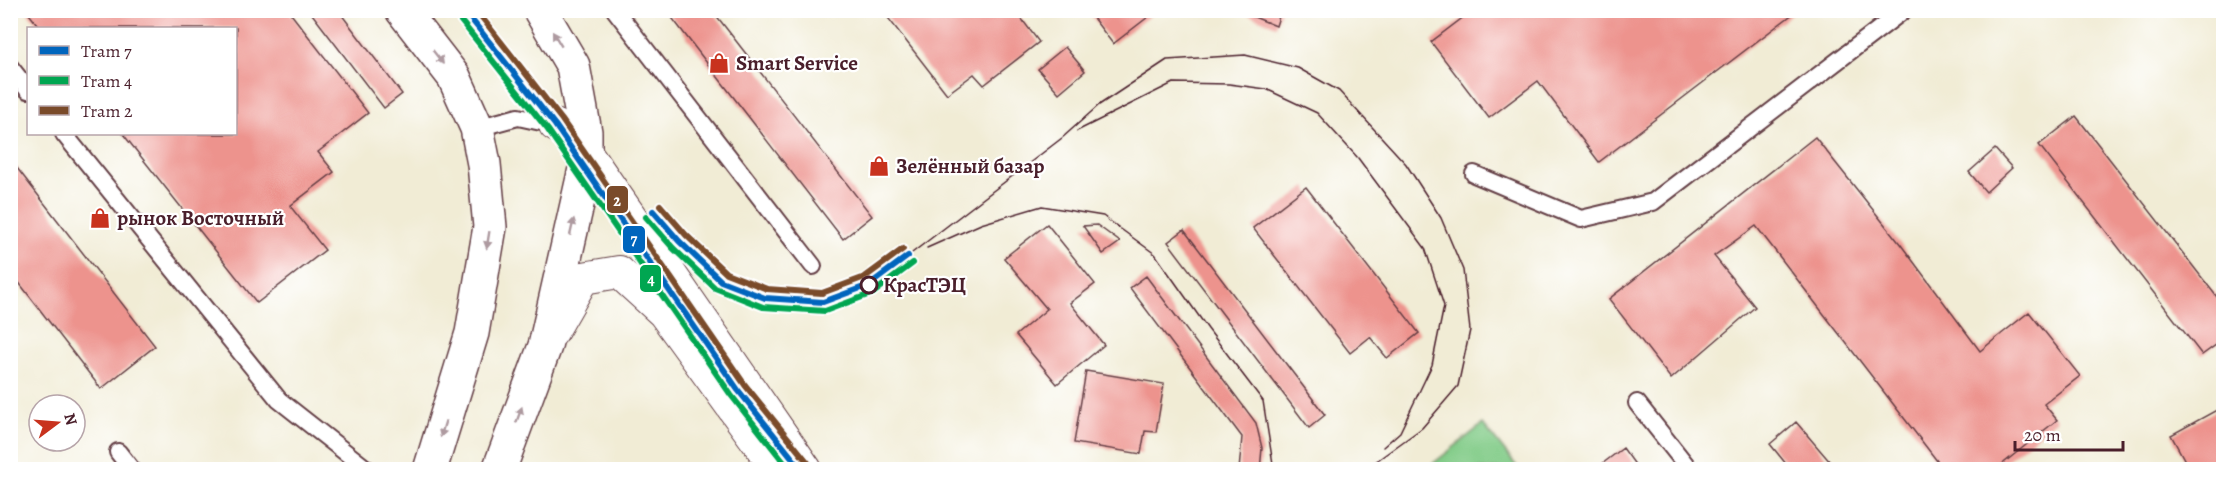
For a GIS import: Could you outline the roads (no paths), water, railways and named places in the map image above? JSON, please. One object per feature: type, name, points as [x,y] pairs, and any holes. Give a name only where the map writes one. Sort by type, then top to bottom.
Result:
[{"type":"highway","points":[[402,10],[454,77],[477,128],[484,164],[490,227],[472,333],[430,470]]},
{"type":"highway","points":[[499,470],[544,346],[585,169],[585,132],[573,66],[540,10]]},
{"type":"street","points":[[555,125],[585,151],[806,470]]},
{"type":"street","points":[[544,346],[583,278],[619,272],[664,313],[778,470]]},
{"type":"lane","points":[[615,10],[813,266]]},
{"type":"lane","points":[[1474,174],[1581,219],[1653,202],[1904,10]]},
{"type":"lane","points":[[10,67],[27,89]]},
{"type":"lane","points":[[477,128],[518,117],[555,125]]},
{"type":"lane","points":[[65,135],[279,399],[368,470]]},
{"type":"lane","points":[[1637,403],[1690,470]]},
{"type":"lane","points":[[118,452],[132,470]]},
{"type":"tram line","name":"7","points":[[464,10],[555,125],[738,390],[802,470]]},
{"type":"tram line","name":"2","points":[[476,10],[562,120],[745,385],[809,464]]},
{"type":"tram line","name":"4","points":[[457,16],[548,130],[731,395],[790,470]]},
{"type":"tram line","points":[[908,256],[1062,138],[1099,105],[1167,60],[1245,55],[1298,68],[1339,91],[1406,164],[1441,218],[1463,270],[1470,330],[1458,386],[1422,428],[1364,470]]},
{"type":"tram line","points":[[1077,131],[1173,83],[1229,84],[1266,89],[1317,113],[1358,158],[1425,248],[1444,306],[1432,365],[1400,432],[1383,447]]},
{"type":"tram line","name":"2","points":[[660,205],[686,235],[726,273],[767,289],[822,293],[865,277],[903,249]]},
{"type":"tram line","points":[[927,248],[981,224],[1042,206],[1103,216],[1155,254],[1263,401],[1274,470]]},
{"type":"tram line","name":"7","points":[[653,211],[679,241],[721,281],[765,298],[823,302],[869,285],[908,256]]},
{"type":"tram line","name":"4","points":[[646,217],[673,248],[715,288],[763,307],[825,311],[873,293],[913,263]]},
{"type":"place","name":"Smart Service","points":[[719,63]]},
{"type":"place","name":"Зелённый базар","points":[[879,166]]},
{"type":"place","name":"рынок Восточный","points":[[100,218]]},
{"type":"place","name":"КрасТЭЦ","points":[[869,285]]}]
